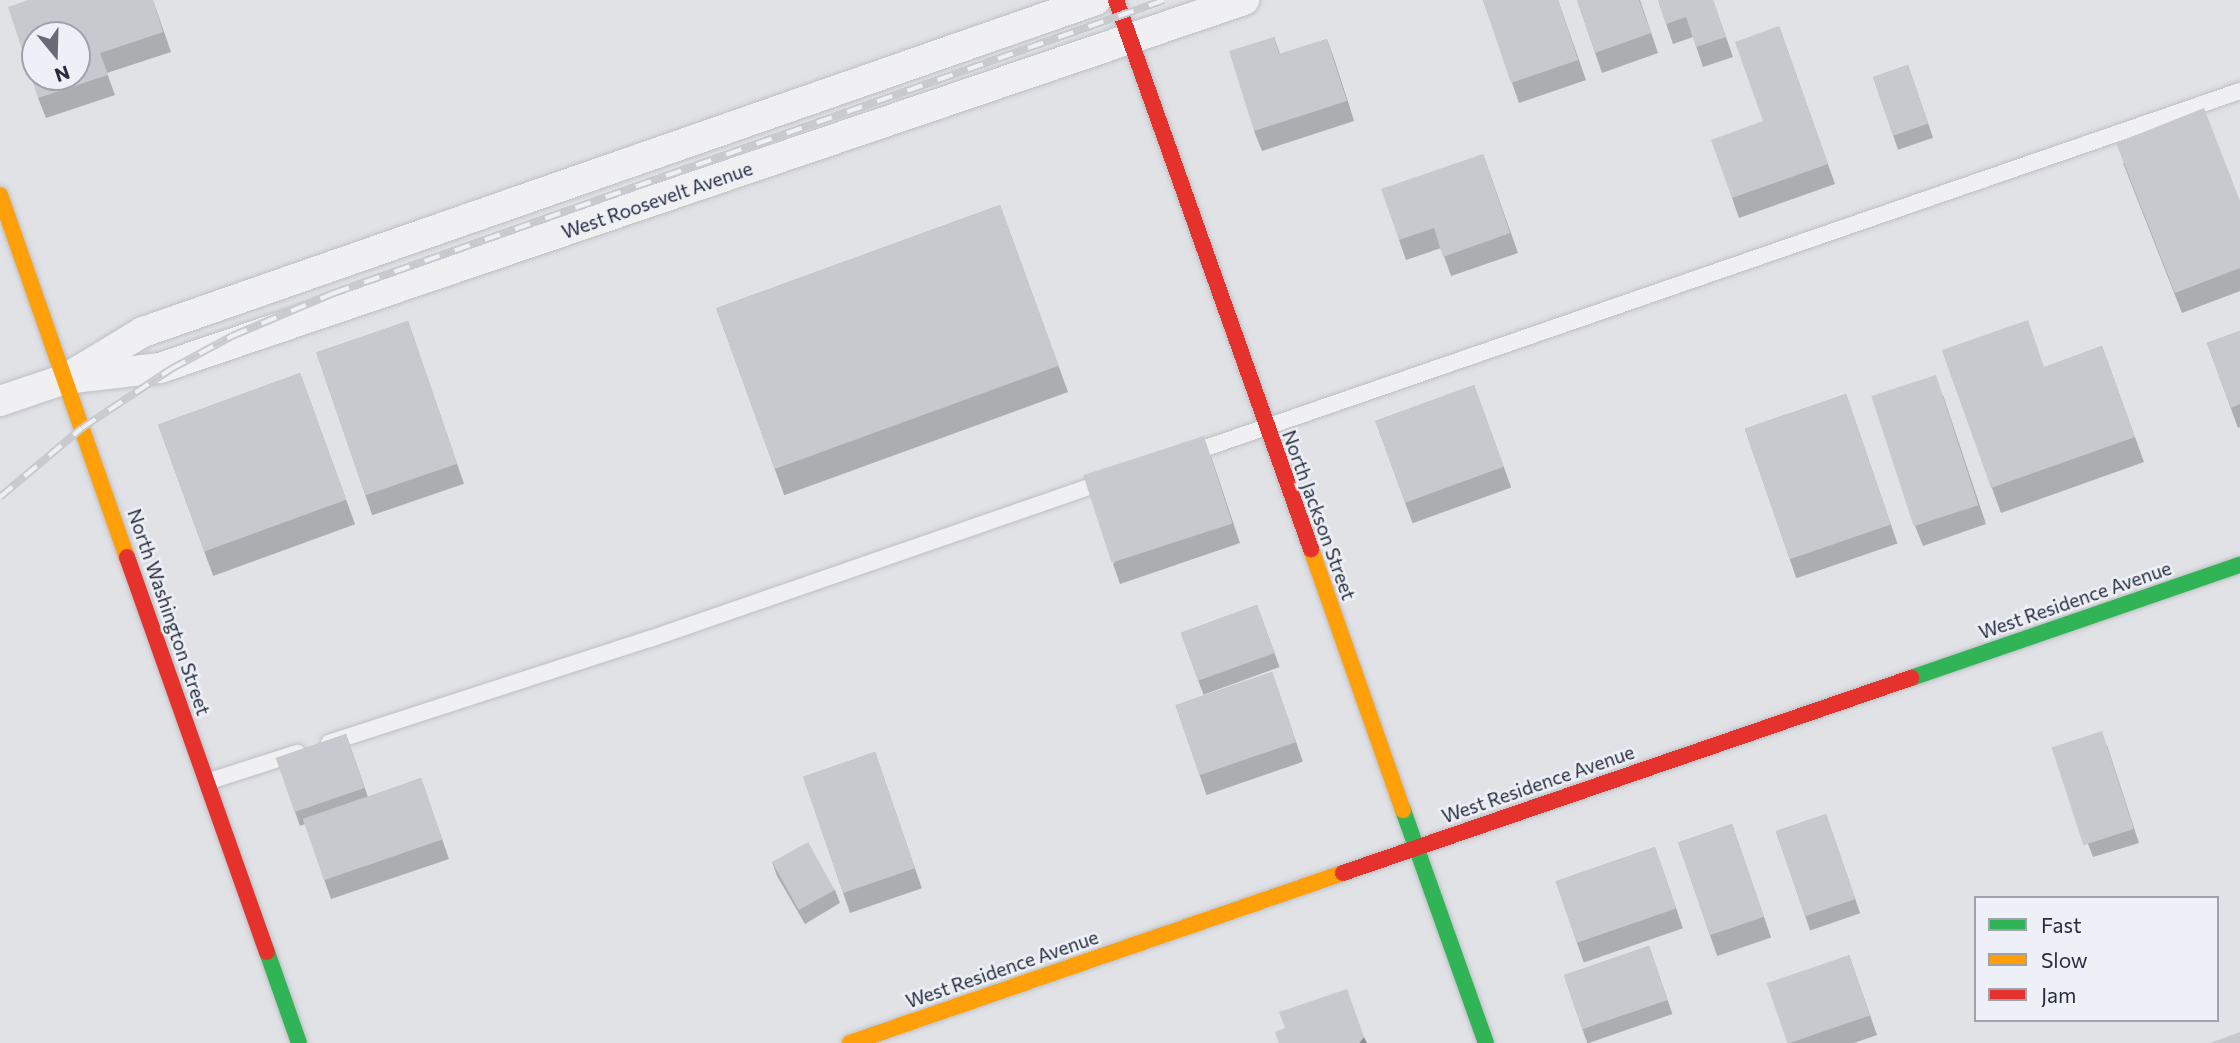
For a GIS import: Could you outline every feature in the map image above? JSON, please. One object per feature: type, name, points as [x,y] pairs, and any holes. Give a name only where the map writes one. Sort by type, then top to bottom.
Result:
[{"type":"street","name":"West Roosevelt Avenue","points":[[65,379],[143,332],[1096,0]]},
{"type":"street","name":"North Jackson Street","points":[[1116,0],[1265,429],[1486,1043]]},
{"type":"street","name":"West Roosevelt Avenue","points":[[0,401],[65,379],[160,368],[1244,0]]},
{"type":"street","name":"North Washington Street","points":[[0,195],[299,1043]]},
{"type":"street","name":"West Residence Avenue","points":[[850,1043],[2240,565]]},
{"type":"lane","points":[[1177,458],[2240,91]]},
{"type":"lane","points":[[206,782],[650,639],[1125,475]]},
{"type":"building","points":[[28,0],[153,0],[163,32],[100,53],[108,75],[91,81],[91,21],[21,21],[21,46],[8,7]]},
{"type":"building","points":[[1483,0],[1558,0],[1578,60],[1511,83]]},
{"type":"building","points":[[1577,0],[1639,0],[1651,33],[1595,53]]},
{"type":"building","points":[[1658,0],[1713,0],[1726,37],[1696,47],[1686,17],[1666,24]]},
{"type":"building","points":[[1779,26],[1828,164],[1732,198],[1711,140],[1763,121],[1735,42]]},
{"type":"building","points":[[1274,37],[1279,54],[1327,39],[1347,101],[1254,131],[1229,51]]},
{"type":"building","points":[[1908,65],[1928,124],[1893,136],[1873,77]]},
{"type":"building","points":[[36,91],[59,91],[38,98]]},
{"type":"building","points":[[2204,108],[2240,201],[2240,268],[2175,293],[2116,143]]},
{"type":"building","points":[[1483,154],[1510,233],[1443,257],[1434,228],[1399,240],[1381,189]]},
{"type":"building","points":[[1000,205],[1058,366],[775,469],[716,308]]},
{"type":"building","points":[[2028,320],[2044,367],[2102,346],[2135,437],[1991,488],[1942,350]]},
{"type":"building","points":[[408,321],[457,464],[365,495],[316,353]]},
{"type":"building","points":[[2240,331],[2240,404],[2231,408],[2207,343]]},
{"type":"building","points":[[300,373],[346,500],[204,552],[158,425]]},
{"type":"building","points":[[1936,375],[1978,505],[1914,526],[1871,396]]},
{"type":"building","points":[[1474,385],[1504,467],[1405,503],[1375,421]]},
{"type":"building","points":[[1846,394],[1891,524],[1790,559],[1745,429]]},
{"type":"building","points":[[1204,436],[1232,523],[1112,563],[1083,475]]},
{"type":"building","points":[[1257,605],[1274,653],[1198,681],[1181,633]]},
{"type":"building","points":[[1272,672],[1296,742],[1200,775],[1176,705]]},
{"type":"building","points":[[2102,731],[2134,829],[2083,845],[2052,747]]},
{"type":"building","points":[[346,734],[365,788],[295,812],[276,758]]},
{"type":"building","points":[[875,752],[915,868],[843,893],[803,777]]},
{"type":"building","points":[[421,778],[442,839],[324,880],[303,819]]},
{"type":"building","points":[[1826,814],[1855,899],[1805,916],[1776,831]]},
{"type":"building","points":[[1732,824],[1764,917],[1710,935],[1678,843]]},
{"type":"building","points":[[808,842],[835,890],[799,910],[772,862]]},
{"type":"building","points":[[1655,847],[1676,908],[1577,943],[1556,881]]},
{"type":"building","points":[[1649,946],[1668,1000],[1582,1029],[1564,975]]},
{"type":"building","points":[[1849,955],[1870,1016],[1787,1043],[1767,983]]},
{"type":"building","points":[[1347,989],[1364,1037],[1359,1043],[1279,1043],[1275,1032],[1285,1028],[1279,1012]]},
{"type":"building","points":[[2240,1032],[2240,1043],[2210,1043]]},
{"type":"railway","points":[[0,497],[82,428],[171,369],[232,336],[334,293],[1164,0]]},
{"type":"traffic: fast","points":[[1911,678],[2240,565]]},
{"type":"traffic: fast","points":[[1403,810],[1486,1043]]},
{"type":"traffic: fast","points":[[267,952],[299,1043]]},
{"type":"traffic: slow","points":[[0,195],[127,557]]},
{"type":"traffic: slow","points":[[1311,549],[1403,810]]},
{"type":"traffic: slow","points":[[850,1043],[1343,873]]},
{"type":"traffic: jam","points":[[1116,0],[1311,549]]},
{"type":"traffic: jam","points":[[127,557],[267,952]]},
{"type":"traffic: jam","points":[[1343,873],[1911,678]]}]
